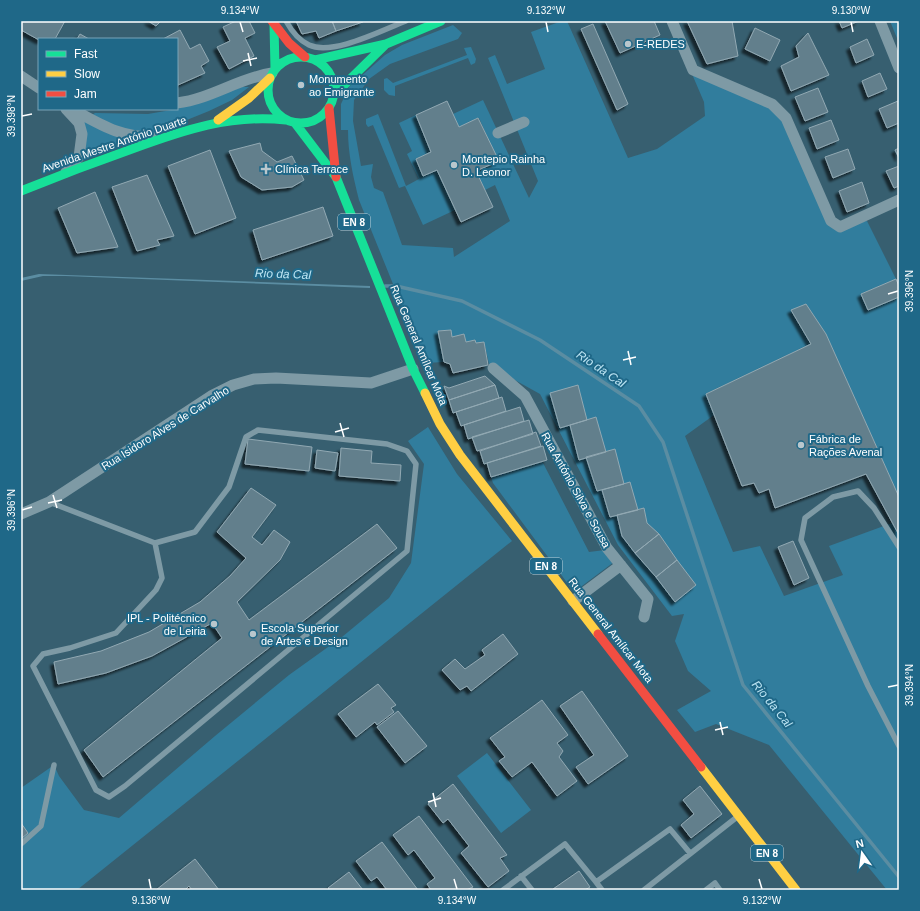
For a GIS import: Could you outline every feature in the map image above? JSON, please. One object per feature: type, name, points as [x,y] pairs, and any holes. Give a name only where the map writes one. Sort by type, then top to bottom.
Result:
[{"type":"main road","points":[[315,60],[386,44],[441,21]]},
{"type":"main road","points":[[273,22],[290,43],[305,58]]},
{"type":"main road","points":[[273,22],[273,74],[268,88],[269,97],[272,106],[278,114],[286,120]]},
{"type":"main road","points":[[334,95],[386,44]]},
{"type":"main road","points":[[305,58],[315,60],[324,66],[330,74],[334,84],[334,95],[329,108],[322,116],[314,121],[295,123],[286,120],[257,117],[216,121],[249,98],[289,60],[305,58]]},
{"type":"main road","points":[[329,108],[336,178]]},
{"type":"main road","name":"Avenida Mestre António Duarte","points":[[21,191],[66,172],[162,138],[216,121]]},
{"type":"main road","points":[[295,123],[336,178]]},
{"type":"main road","name":"Rua General Amílcar Mota","points":[[336,178],[413,369],[440,424],[460,455],[796,890]]},
{"type":"street","points":[[672,21],[693,70],[772,104],[786,118],[831,221],[840,227],[899,200]]},
{"type":"street","points":[[880,21],[899,68]]},
{"type":"street","points":[[178,103],[189,102],[217,93],[258,76],[273,74]]},
{"type":"street","points":[[21,76],[38,87]]},
{"type":"street","points":[[66,172],[79,157],[82,134],[79,123],[67,110]]},
{"type":"street","points":[[74,110],[112,131],[132,137],[162,138]]},
{"type":"street","points":[[498,133],[524,122]]},
{"type":"street","name":"Rua António Silva e Sousa","points":[[493,368],[525,396],[607,548],[648,599],[644,617]]},
{"type":"street","name":"Rua Isidoro Alves de Carvalho","points":[[21,514],[48,502],[211,396],[233,385],[254,379],[276,378],[371,383],[413,369]]},
{"type":"street","points":[[573,600],[621,565]]},
{"type":"lane","points":[[286,21],[300,39],[317,48],[341,46],[406,21]]},
{"type":"lane","points":[[48,502],[155,543],[195,532],[229,487],[246,437],[258,430],[387,444],[407,451],[416,464],[407,551],[126,786],[108,797],[96,790],[32,666],[43,654],[70,648],[116,633],[156,590],[162,578],[155,543]]},
{"type":"lane","points":[[899,547],[874,508],[858,491],[834,497],[806,518],[801,540],[868,686],[899,746]]},
{"type":"lane","points":[[21,844],[41,826],[54,765]]},
{"type":"lane","points":[[644,890],[738,816]]},
{"type":"lane","points":[[596,882],[670,829],[690,853]]},
{"type":"lane","points":[[503,890],[565,844],[602,890]]},
{"type":"lane","points":[[521,876],[532,890]]},
{"type":"lane","points":[[706,890],[715,883],[720,890]]},
{"type":"shaded area","points":[[562,21],[567,21],[628,158],[657,149],[705,116],[704,102],[692,74],[772,108],[782,121],[828,224],[867,221],[896,279],[861,294],[868,310],[899,297],[899,497],[826,334],[806,304],[791,311],[811,344],[706,394],[714,415],[685,436],[733,552],[760,546],[784,596],[843,575],[829,546],[892,523],[899,535],[899,890],[887,890],[769,745],[716,724],[695,732],[677,710],[711,691],[688,671],[675,641],[684,614],[672,616],[618,545],[540,394],[493,368],[490,368],[484,342],[476,343],[475,340],[466,342],[464,334],[452,337],[450,330],[438,331],[444,362],[425,363],[359,200],[351,165],[348,130],[341,130],[341,104],[349,87],[385,55],[402,45],[453,25],[462,33],[458,39],[390,64],[369,79],[354,100],[353,121],[361,166],[373,164],[371,177],[374,188],[383,192],[402,245],[453,248],[454,257],[510,221],[495,185],[485,190],[476,171],[498,161],[479,118],[459,127],[453,114],[483,100],[529,198],[538,181],[488,58],[495,55],[507,84],[545,69],[531,32]]},
{"type":"shaded area","points":[[890,21],[899,21],[899,43]]},
{"type":"shaded area","points":[[471,47],[476,59],[475,63],[471,65],[468,58],[395,86],[395,96],[389,95],[384,90],[384,79],[387,78],[393,83],[467,55],[464,48]]},
{"type":"shaded area","points":[[242,87],[249,87],[232,100],[209,111],[135,141],[82,158],[82,122],[95,113],[148,114],[178,110],[178,109]]},
{"type":"shaded area","points":[[378,114],[406,186],[419,179],[407,154],[412,151],[399,123],[416,115],[431,152],[416,159],[423,176],[437,170],[455,210],[423,225],[405,186],[399,188],[373,125],[368,127],[366,124],[366,119]]},
{"type":"shaded area","points":[[39,274],[370,286],[370,288],[65,276],[43,276],[21,281],[21,278]]},
{"type":"shaded area","points":[[428,427],[457,474],[512,541],[77,890],[21,890],[21,839],[28,833],[21,823],[21,813],[23,810],[21,807],[21,788],[54,765],[59,776],[84,810],[119,818],[289,675],[342,637],[389,598],[411,563],[424,464],[408,441]]},
{"type":"shaded area","points":[[542,461],[589,552],[605,550],[614,562],[574,592],[493,483],[491,477]]},
{"type":"shaded area","points":[[487,753],[531,810],[501,833],[457,776]]},
{"type":"building","points":[[21,21],[65,21],[56,38],[38,38],[38,39],[21,30]]},
{"type":"building","points":[[148,21],[161,21],[156,26]]},
{"type":"building","points":[[236,21],[249,21],[255,33],[245,38],[254,56],[229,69],[217,47],[230,41],[223,27]]},
{"type":"building","points":[[296,21],[332,21],[336,31],[319,38],[316,31],[302,34]]},
{"type":"building","points":[[332,21],[362,21],[363,22],[336,31]]},
{"type":"building","name":"E-REDES","points":[[605,21],[654,21],[660,35],[620,53]]},
{"type":"building","points":[[687,21],[732,21],[738,56],[707,64]]},
{"type":"building","points":[[839,21],[859,21],[842,28]]},
{"type":"building","points":[[593,24],[628,104],[617,110],[581,29]]},
{"type":"building","points":[[755,28],[780,40],[770,61],[745,49]]},
{"type":"building","points":[[180,30],[190,49],[200,44],[209,61],[201,66],[205,73],[178,85],[178,38],[165,38]]},
{"type":"building","points":[[808,33],[829,75],[791,91],[781,66],[799,57],[796,46]]},
{"type":"building","points":[[80,34],[87,38],[78,38]]},
{"type":"building","points":[[867,39],[874,55],[856,63],[850,47]]},
{"type":"building","points":[[880,73],[887,89],[868,97],[862,81]]},
{"type":"building","points":[[818,88],[828,112],[805,121],[795,97]]},
{"type":"building","name":"Montepio Rainha D. Leonor","points":[[447,101],[459,127],[478,118],[499,161],[476,171],[493,207],[461,222],[437,170],[423,176],[416,159],[431,152],[416,115]]},
{"type":"building","points":[[898,101],[899,123],[887,128],[879,109]]},
{"type":"building","points":[[831,120],[839,140],[817,149],[809,128]]},
{"type":"building","points":[[260,143],[262,151],[277,162],[292,156],[304,180],[292,187],[262,190],[241,177],[229,151]]},
{"type":"building","points":[[899,148],[899,158],[895,150]]},
{"type":"building","points":[[848,149],[855,169],[833,178],[825,157]]},
{"type":"building","points":[[210,150],[236,218],[195,234],[168,166]]},
{"type":"building","points":[[899,166],[899,186],[894,188],[886,171]]},
{"type":"building","points":[[147,175],[174,236],[157,240],[160,245],[137,251],[112,187]]},
{"type":"building","points":[[862,182],[869,203],[847,212],[839,191]]},
{"type":"building","points":[[95,192],[118,247],[77,253],[58,208]]},
{"type":"building","points":[[323,207],[333,236],[262,260],[253,230]]},
{"type":"building","points":[[896,279],[899,286],[899,297],[868,310],[861,294]]},
{"type":"building","name":"Fábrica de Rações Avenal","points":[[806,304],[826,334],[899,497],[899,535],[866,474],[775,508],[769,489],[759,493],[754,483],[742,486],[706,394],[811,344],[791,310]]},
{"type":"building","points":[[451,330],[452,337],[464,334],[466,342],[475,340],[476,343],[484,342],[488,365],[453,373],[450,364],[444,362],[438,331]]},
{"type":"building","points":[[485,376],[495,385],[449,400],[444,386],[449,388]]},
{"type":"building","points":[[495,385],[499,398],[453,413],[449,400]]},
{"type":"building","points":[[578,385],[587,420],[560,428],[550,393]]},
{"type":"building","points":[[502,397],[506,411],[461,426],[456,412]]},
{"type":"building","points":[[520,407],[524,421],[468,439],[464,425]]},
{"type":"building","points":[[596,417],[606,452],[579,460],[570,425]]},
{"type":"building","points":[[529,420],[533,434],[477,451],[472,437]]},
{"type":"building","points":[[536,432],[541,446],[484,464],[480,451]]},
{"type":"building","points":[[248,439],[312,447],[309,471],[245,464]]},
{"type":"building","points":[[543,446],[547,460],[491,477],[487,463]]},
{"type":"building","points":[[341,448],[372,451],[371,463],[401,465],[400,481],[339,476]]},
{"type":"building","points":[[615,449],[624,484],[597,491],[586,457]]},
{"type":"building","points":[[317,450],[338,453],[335,471],[315,468]]},
{"type":"building","points":[[630,482],[638,510],[610,517],[602,490]]},
{"type":"building","name":"Escola Superior de Artes e Design","points":[[251,488],[276,505],[252,537],[262,545],[274,530],[290,542],[280,560],[237,602],[249,620],[377,524],[397,548],[103,777],[84,750],[222,638],[212,623],[152,656],[106,673],[58,684],[54,662],[101,651],[149,632],[200,602],[230,576],[246,558],[217,532]]},
{"type":"building","points":[[644,508],[647,523],[659,534],[635,553],[622,536],[617,515]]},
{"type":"building","points":[[659,534],[677,560],[656,577],[635,553]]},
{"type":"building","points":[[793,541],[809,578],[794,585],[778,547]]},
{"type":"building","points":[[677,560],[696,585],[675,602],[656,577]]},
{"type":"building","points":[[503,634],[518,654],[471,691],[467,686],[460,690],[442,670],[455,659],[465,669],[485,655],[482,650]]},
{"type":"building","points":[[378,684],[396,705],[391,708],[394,712],[377,725],[375,722],[356,737],[338,714]]},
{"type":"building","points":[[582,691],[628,756],[588,784],[576,767],[594,755],[560,706]]},
{"type":"building","points":[[542,700],[568,735],[557,743],[563,751],[559,757],[577,781],[557,796],[532,762],[512,777],[499,761],[505,757],[490,738]]},
{"type":"building","points":[[398,711],[427,746],[405,763],[377,727]]},
{"type":"building","points":[[453,784],[507,855],[500,858],[509,871],[488,887],[461,853],[469,846],[448,819],[443,823],[428,804]]},
{"type":"building","points":[[700,786],[722,814],[691,838],[681,825],[694,814],[683,800]]},
{"type":"building","points":[[419,816],[473,887],[466,890],[431,890],[427,884],[435,878],[414,850],[408,855],[393,835]]},
{"type":"building","points":[[21,823],[28,833],[21,839]]},
{"type":"building","points":[[382,842],[418,890],[387,890],[377,877],[371,881],[356,861]]},
{"type":"building","points":[[195,859],[219,890],[192,890],[189,886],[185,890],[156,890]]},
{"type":"building","points":[[579,871],[590,887],[585,890],[553,889]]},
{"type":"building","points":[[349,872],[363,890],[330,890],[328,888]]},
{"type":"waterway","name":"Rio da Cal","points":[[385,286],[396,286],[462,301],[540,340],[639,406],[663,442],[743,685],[899,877]]},
{"type":"traffic: fast","points":[[315,60],[386,44],[441,21]]},
{"type":"traffic: fast","points":[[274,24],[275,69]]},
{"type":"traffic: fast","points":[[334,95],[385,45]]},
{"type":"traffic: fast","points":[[301,57],[314,60],[324,67],[331,77],[334,90],[331,103],[324,113],[314,120],[301,123],[288,120],[278,113],[271,103],[268,90],[271,77],[278,67],[288,60],[301,57]]},
{"type":"traffic: fast","points":[[21,191],[104,159],[189,130],[208,125],[246,119],[286,120]]},
{"type":"traffic: fast","points":[[295,123],[336,177],[413,369],[425,393]]},
{"type":"traffic: slow","points":[[218,120],[249,98],[270,78]]},
{"type":"traffic: slow","points":[[425,393],[440,424],[460,455],[598,634]]},
{"type":"traffic: slow","points":[[701,767],[796,890]]},
{"type":"traffic: jam","points":[[272,21],[289,43],[305,57]]},
{"type":"traffic: jam","points":[[329,108],[336,177]]},
{"type":"traffic: jam","points":[[598,634],[701,767]]},
{"type":"place","name":"E-REDES","points":[[628,44]]},
{"type":"place","name":"Monumento ao Emigrante","points":[[301,85]]},
{"type":"place","name":"Montepio Rainha D. Leonor","points":[[454,165]]},
{"type":"place","name":"Clínica Terrace","points":[[266,169]]},
{"type":"place","name":"Fábrica de Rações Avenal","points":[[801,445]]},
{"type":"place","name":"IPL - Politécnico de Leiria","points":[[214,624]]},
{"type":"place","name":"Escola Superior de Artes e Design","points":[[253,634]]}]
